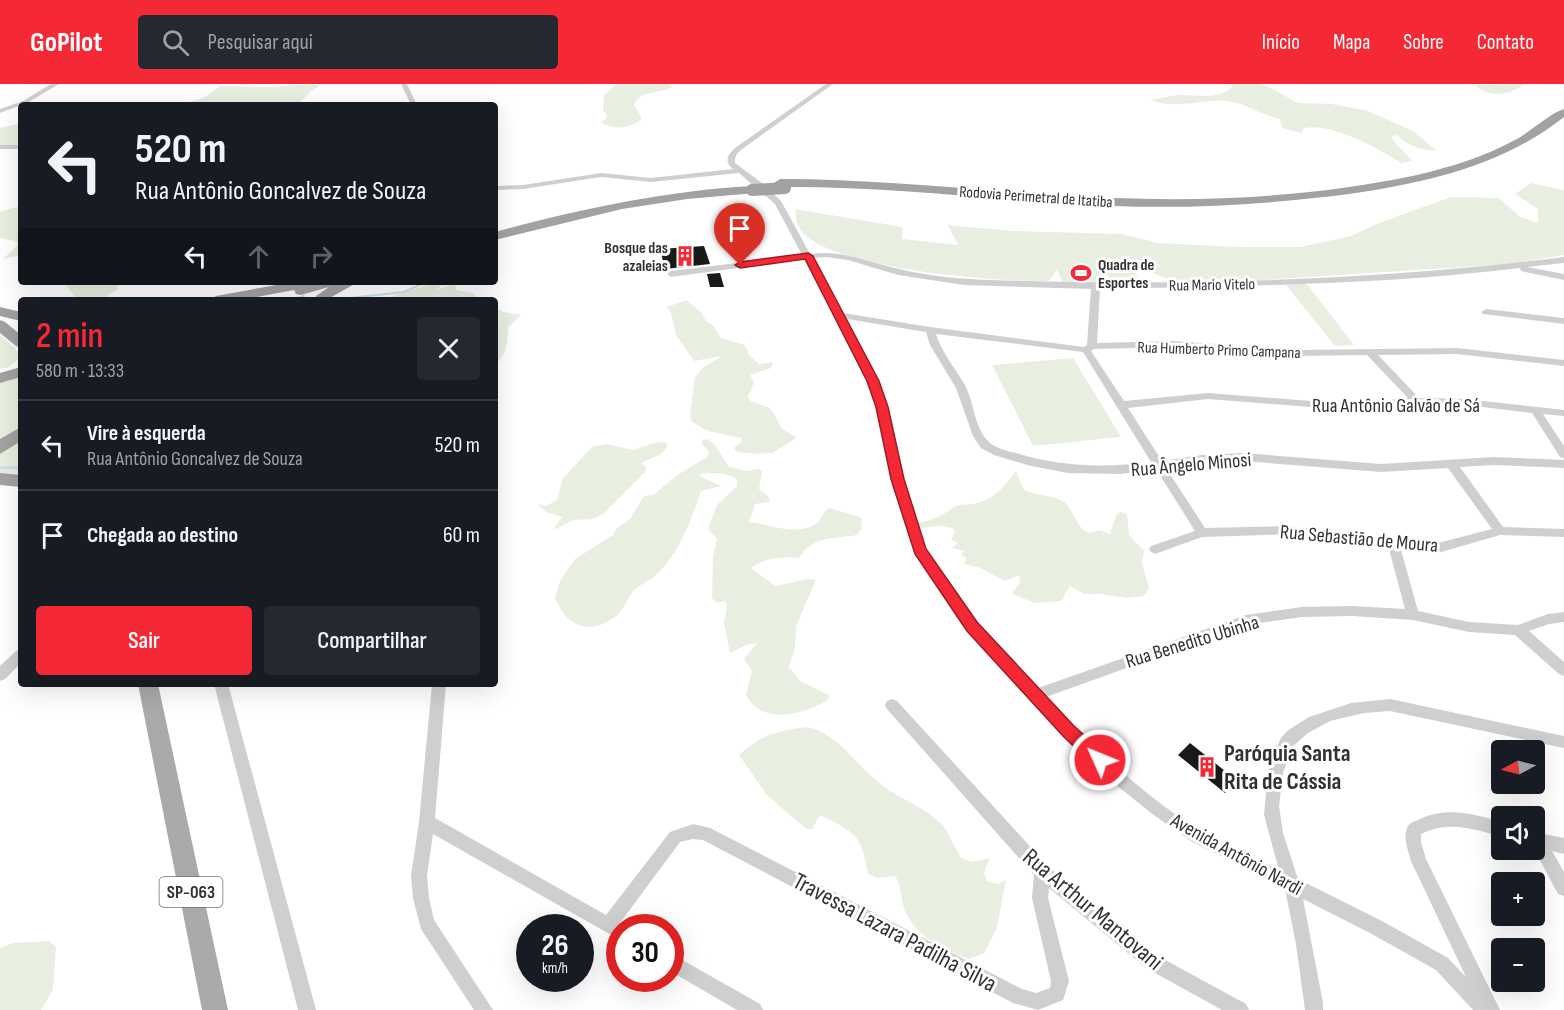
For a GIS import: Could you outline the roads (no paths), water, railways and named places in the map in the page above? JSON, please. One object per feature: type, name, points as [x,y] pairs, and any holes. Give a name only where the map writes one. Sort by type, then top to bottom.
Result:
[{"type":"highway","points":[[1564,105],[1564,113]]},
{"type":"highway","name":"Rodovia Perimetral de Itatiba","points":[[498,230],[625,198],[677,190],[833,183],[1131,202],[1229,202],[1307,196],[1390,184],[1487,158],[1529,138],[1564,113]]},
{"type":"highway","name":"Rodovia Perimetral de Itatiba","points":[[782,186],[1128,208],[1280,204],[1369,193],[1436,180],[1514,155],[1563,126]]},
{"type":"highway","name":"Rodovia Perimetral de Itatiba","points":[[498,235],[573,215],[650,199],[750,187]]},
{"type":"highway","points":[[232,297],[297,285]]},
{"type":"highway","points":[[265,297],[303,285]]},
{"type":"highway","points":[[280,297],[322,285]]},
{"type":"highway","points":[[321,297],[345,285]]},
{"type":"highway","points":[[0,311],[18,316]]},
{"type":"highway","points":[[0,325],[18,340]]},
{"type":"highway","points":[[0,373],[18,368]]},
{"type":"highway","points":[[0,378],[18,373]]},
{"type":"highway","points":[[0,448],[18,435]]},
{"type":"highway","points":[[0,479],[18,481]]},
{"type":"main road","name":"SP-063","points":[[149,687],[215,1010]]},
{"type":"street","points":[[25,102],[56,84]]},
{"type":"street","points":[[413,102],[405,85],[416,84]]},
{"type":"street","points":[[739,171],[731,164],[733,153],[830,84]]},
{"type":"street","points":[[0,111],[18,106]]},
{"type":"street","points":[[0,147],[18,147]]},
{"type":"street","points":[[498,188],[523,187],[601,175],[639,181],[739,171]]},
{"type":"street","name":"Avenida Antônio Nardi","points":[[739,171],[778,203],[840,315],[873,381],[882,407],[897,479],[920,550],[972,626],[1069,731],[1115,775],[1156,808],[1196,836],[1376,927],[1442,964],[1485,1010]]},
{"type":"street","name":"Rua Mario Vitelo","points":[[671,274],[808,256],[838,255],[898,272],[964,282],[1096,286],[1293,282],[1510,266]]},
{"type":"street","points":[[1510,266],[1564,260]]},
{"type":"street","points":[[1510,266],[1564,278]]},
{"type":"street","points":[[1096,286],[1089,348],[1121,405],[1202,533]]},
{"type":"street","points":[[1486,312],[1564,321]]},
{"type":"street","name":"Rua Humberto Primo Campana","points":[[840,315],[930,330],[1089,348],[1174,344],[1298,353],[1457,351],[1564,363]]},
{"type":"street","name":"Rua Ângelo Minosi","points":[[930,330],[935,345],[961,388],[978,436],[985,445],[998,452],[1068,469],[1121,470],[1159,464],[1243,457],[1381,468],[1525,461],[1564,464]]},
{"type":"street","points":[[1369,351],[1416,401]]},
{"type":"street","name":"Rua Antônio Galvão de Sá","points":[[1121,405],[1208,396],[1349,407],[1416,401],[1466,402],[1564,413]]},
{"type":"street","points":[[1535,410],[1564,454]]},
{"type":"street","points":[[1451,463],[1500,531]]},
{"type":"street","name":"Rua Sebastião de Moura","points":[[1155,549],[1202,533],[1291,530],[1394,545],[1438,548],[1500,531],[1564,533]]},
{"type":"street","points":[[1394,545],[1413,615]]},
{"type":"street","name":"Rua Benedito Ubinha","points":[[1037,694],[1246,620],[1302,612],[1332,611],[1413,615],[1469,627],[1518,630],[1564,616]]},
{"type":"street","points":[[1518,630],[1564,670]]},
{"type":"street","points":[[0,675],[18,658]]},
{"type":"street","points":[[222,687],[307,1010]]},
{"type":"street","points":[[439,687],[427,822],[418,876],[426,923],[484,1010]]},
{"type":"street","name":"Rua Arthur Mantovani","points":[[892,705],[1042,872],[1152,962],[1240,1010]]},
{"type":"street","points":[[1314,1010],[1292,886],[1272,815],[1273,781],[1280,757],[1290,738],[1321,717],[1365,705],[1390,705],[1564,742]]},
{"type":"street","points":[[1491,827],[1460,818],[1440,818],[1414,830],[1413,842],[1419,861],[1491,1010]]},
{"type":"street","points":[[427,822],[606,923]]},
{"type":"street","name":"Travessa Lazara Padilha Silva","points":[[623,914],[675,837],[687,832],[705,833],[1019,997],[1036,1002],[1057,994],[1060,981],[1040,898],[1042,872]]},
{"type":"street","points":[[1545,842],[1564,846]]},
{"type":"street","points":[[1545,855],[1564,888]]},
{"type":"street","points":[[1442,964],[1460,948]]},
{"type":"street","points":[[684,969],[754,1010]]},
{"type":"waterway","points":[[359,297],[404,292],[419,285]]},
{"type":"waterway","points":[[0,468],[18,467]]},
{"type":"place","name":"Bosque das azaleias","points":[[685,256]]},
{"type":"place","name":"Quadra de Esportes","points":[[1081,273]]},
{"type":"place","name":"Paróquia Santa Rita de Cássia","points":[[1207,767]]}]
